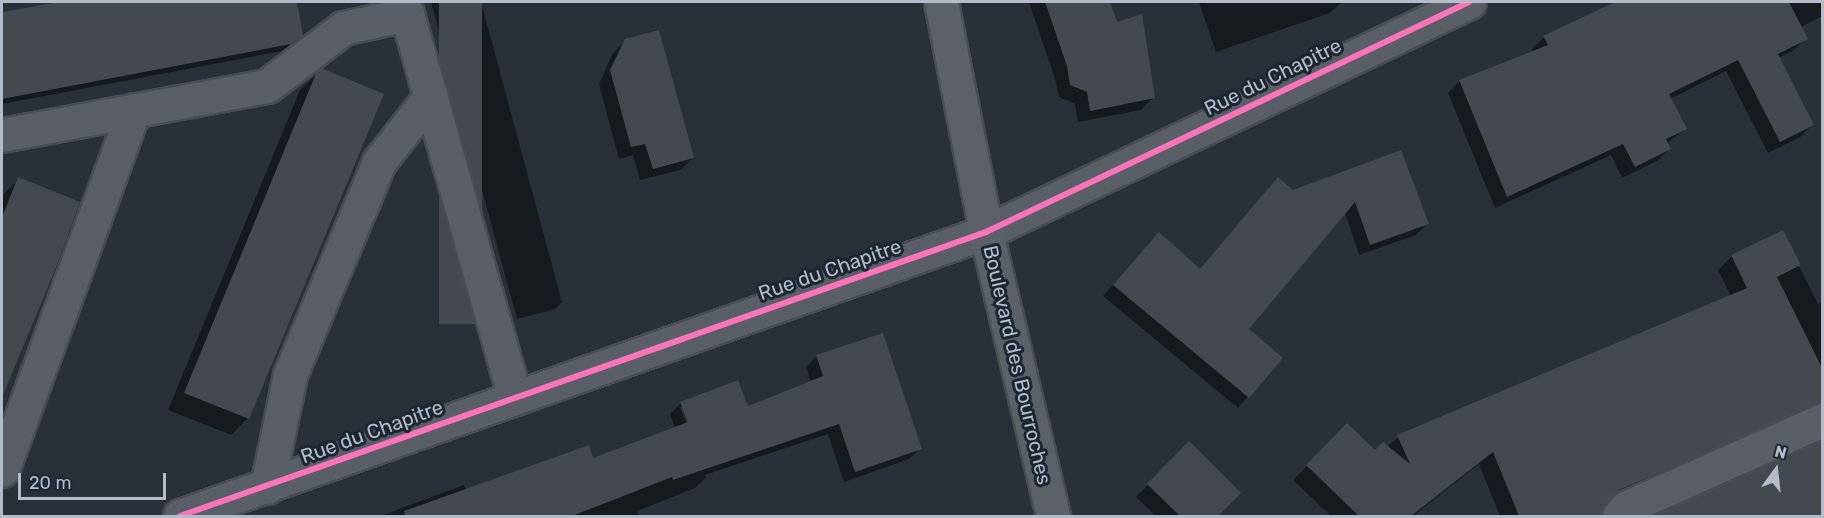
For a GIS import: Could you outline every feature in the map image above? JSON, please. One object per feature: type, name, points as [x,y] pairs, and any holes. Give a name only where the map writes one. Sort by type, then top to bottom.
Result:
[{"type":"main road","name":"Boulevard des Bourroches","points":[[942,2],[986,232],[1053,516]]},
{"type":"street","name":"Rue du Chapitre","points":[[180,516],[986,232],[1469,2]]},
{"type":"street","points":[[2,135],[267,86],[343,28],[407,14],[515,398]]},
{"type":"street","points":[[267,487],[290,375],[379,162],[431,96]]},
{"type":"street","points":[[2,470],[134,110]]},
{"type":"street","points":[[1619,516],[1627,507],[1822,420]]},
{"type":"building","points":[[59,2],[297,2],[303,35],[291,44],[2,99],[2,12]]},
{"type":"building","points":[[439,2],[482,2],[482,324],[439,324]]},
{"type":"building","points":[[1045,2],[1110,2],[1117,22],[1142,14],[1155,98],[1090,111],[1087,92],[1070,85],[1067,66]]},
{"type":"building","points":[[1615,2],[1789,2],[1808,39],[1778,54],[1814,125],[1780,142],[1738,60],[1669,94],[1687,129],[1666,139],[1671,149],[1635,167],[1623,144],[1507,197],[1459,80],[1548,45],[1543,36]]},
{"type":"building","points":[[659,30],[694,158],[653,169],[645,144],[631,147],[610,70],[625,39]]},
{"type":"building","points":[[321,68],[384,94],[249,419],[184,393],[317,71]]},
{"type":"building","points":[[1401,150],[1429,224],[1370,245],[1355,202],[1249,329],[1283,358],[1249,398],[1113,285],[1159,232],[1200,269],[1278,177],[1293,190]]},
{"type":"building","points":[[18,177],[80,202],[55,270],[2,397],[2,217]]},
{"type":"building","points":[[1783,230],[1801,265],[1777,277],[1822,368],[1822,402],[1619,490],[1605,504],[1601,516],[1519,516],[1493,452],[1411,516],[1359,516],[1306,465],[1347,423],[1375,450],[1383,442],[1410,464],[1397,435],[1747,288],[1731,255]]},
{"type":"building","points":[[883,333],[922,449],[855,472],[839,424],[673,480],[672,477],[572,516],[405,516],[404,511],[589,445],[593,458],[688,422],[680,402],[738,380],[748,406],[823,376],[816,355]]},
{"type":"building","points":[[1822,440],[1822,516],[1652,516]]},
{"type":"building","points":[[1189,441],[1241,493],[1218,516],[1180,516],[1147,484]]},
{"type":"cycle path","points":[[180,516],[986,232],[1469,2]]}]
